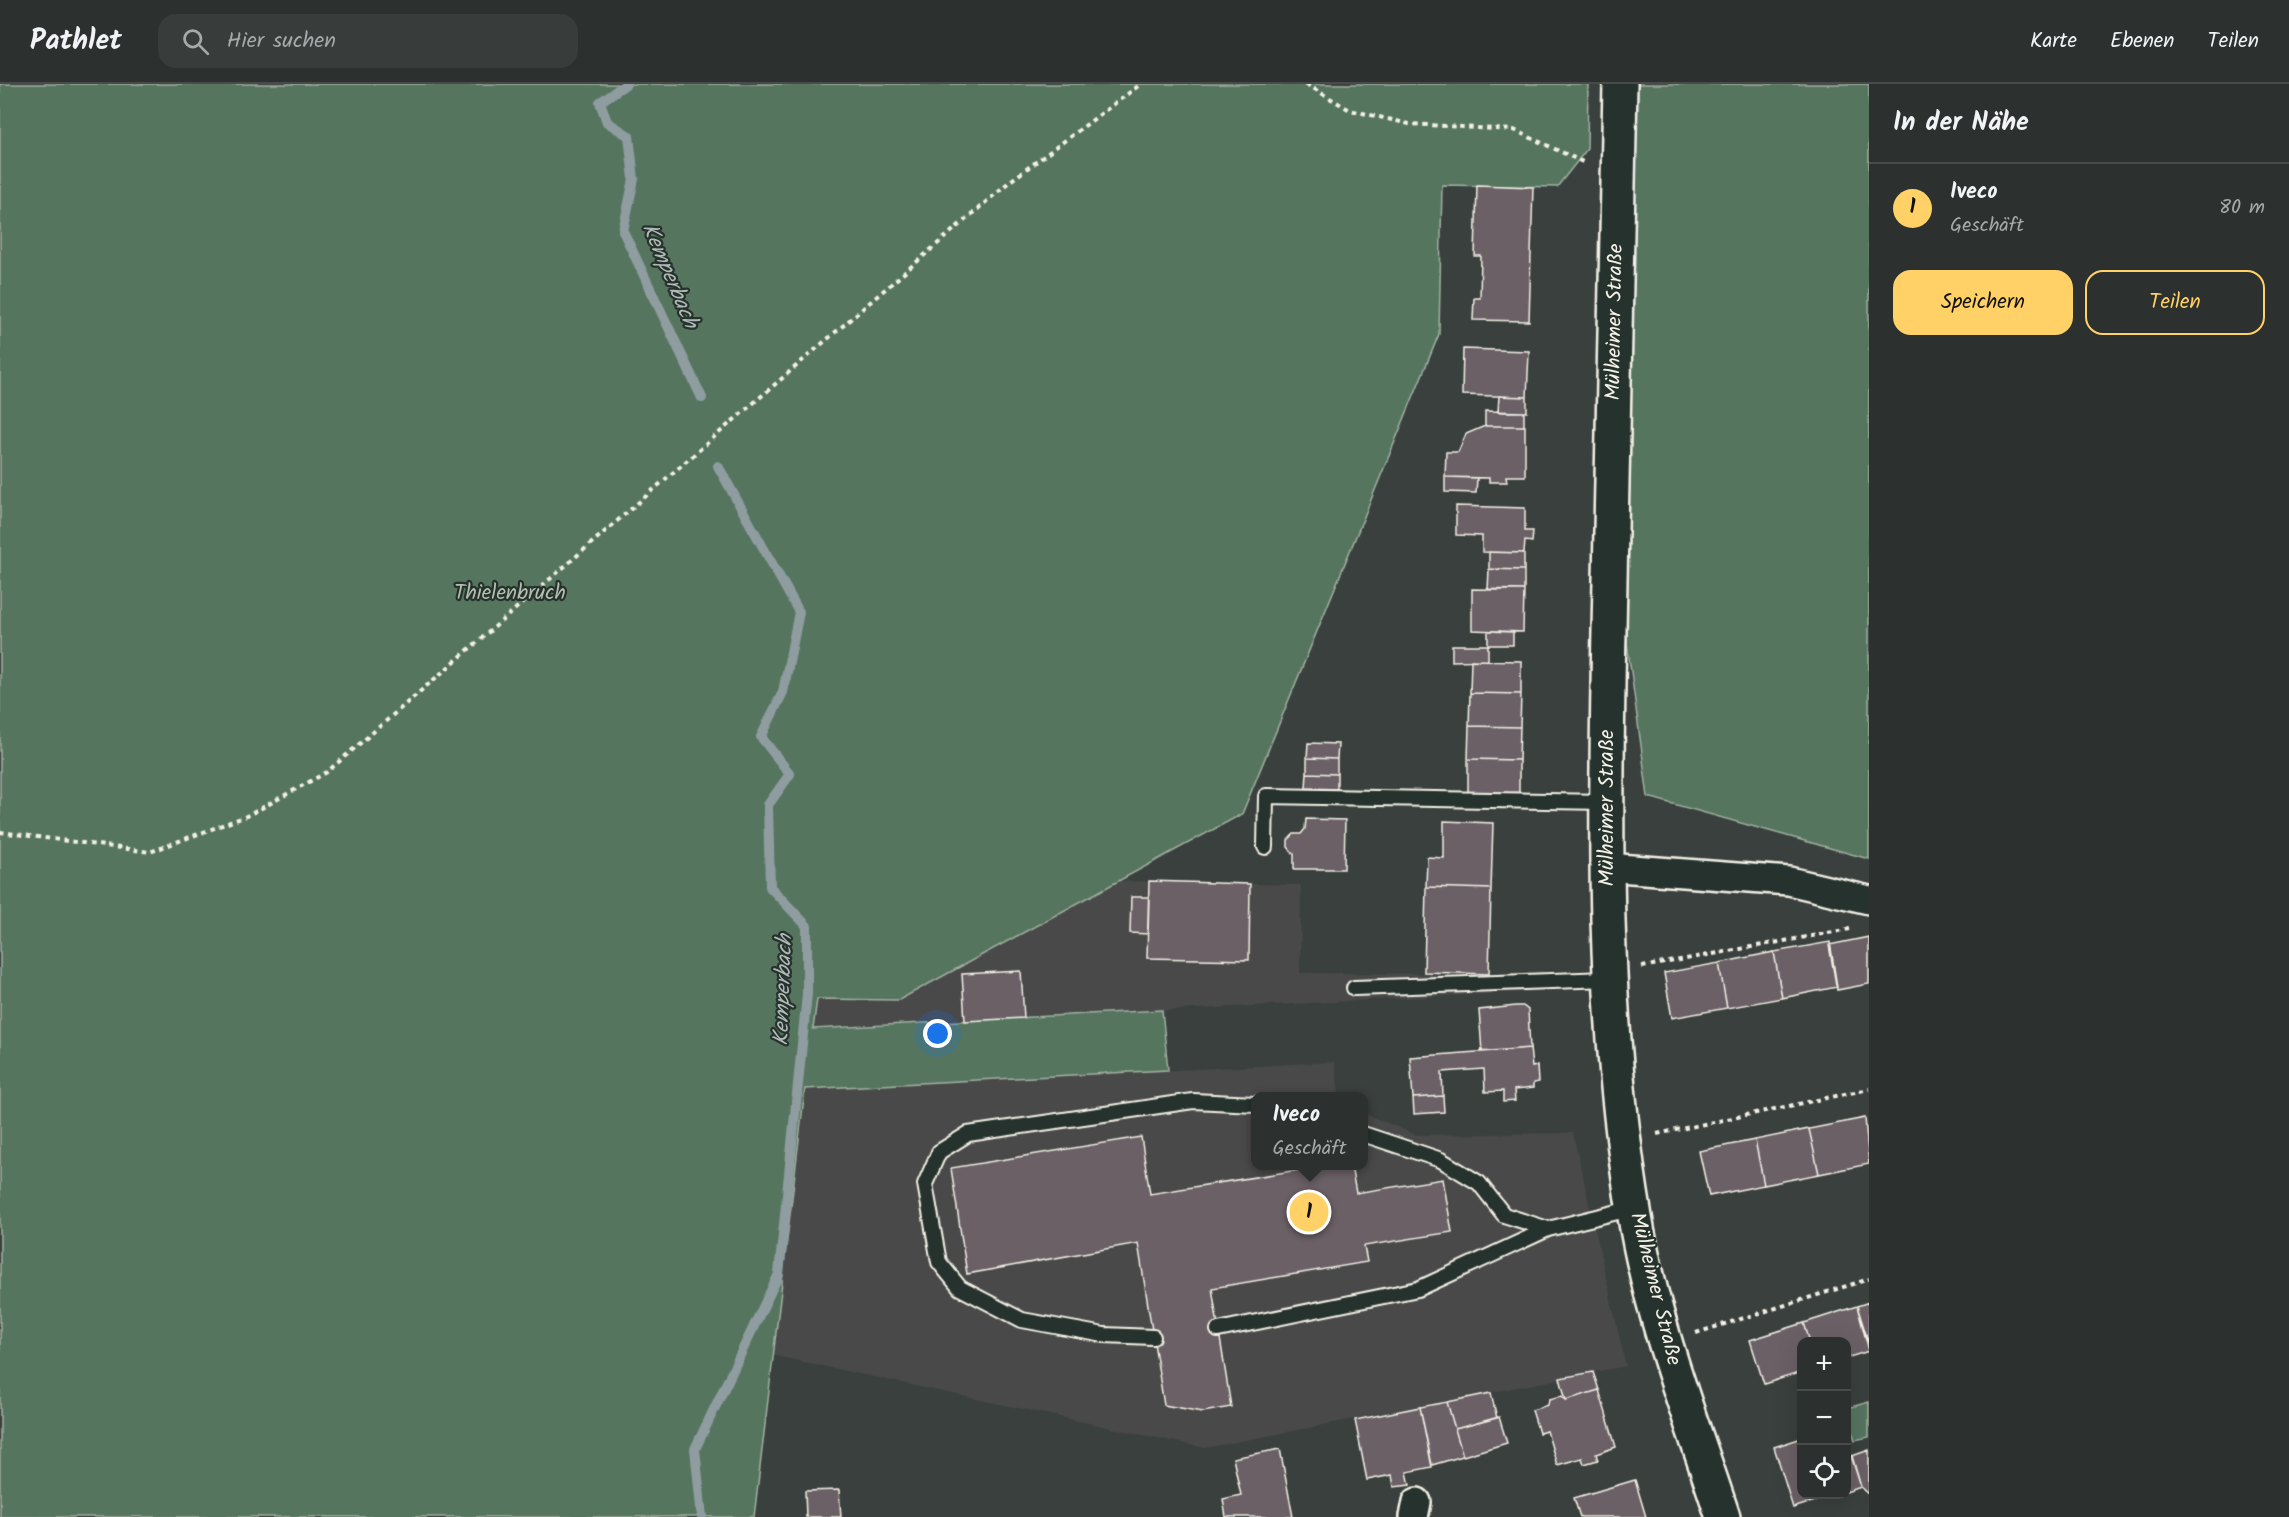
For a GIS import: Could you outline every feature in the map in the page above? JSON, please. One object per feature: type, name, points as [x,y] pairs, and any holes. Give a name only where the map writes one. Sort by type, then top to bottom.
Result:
[{"type":"main road","name":"Mülheimer Straße","points":[[1620,84],[1606,802],[1608,979],[1618,1105],[1634,1208],[1653,1297],[1723,1517]]},
{"type":"street","points":[[1606,867],[1789,881],[1867,900]]},
{"type":"lane","points":[[1265,847],[1266,796],[1606,802]]},
{"type":"lane","points":[[1354,988],[1608,979]]},
{"type":"lane","points":[[1153,1337],[1104,1335],[1022,1320],[960,1287],[939,1262],[925,1184],[939,1152],[968,1134],[1192,1101],[1251,1104]]},
{"type":"lane","points":[[1368,1136],[1441,1160],[1479,1183],[1504,1215],[1548,1229]]},
{"type":"lane","points":[[1218,1330],[1418,1289],[1548,1229],[1634,1208]]},
{"type":"path","points":[[0,832],[150,852],[249,815],[327,772],[1008,182],[1141,84]]},
{"type":"path","points":[[1305,84],[1350,110],[1408,124],[1514,130],[1585,163],[1618,164]]},
{"type":"path","points":[[1652,965],[1859,927],[1867,900]]},
{"type":"path","points":[[1662,1133],[1869,1089]]},
{"type":"path","points":[[1720,1325],[1869,1279]]},
{"type":"shaded area","points":[[1118,881],[1301,885],[1300,973],[1489,974],[1543,971],[1544,991],[812,1029],[817,999],[899,1000]]},
{"type":"shaded area","points":[[1334,1062],[1339,1092],[1251,1092],[1251,1170],[1368,1170],[1368,1115],[1416,1135],[1573,1133],[1626,1366],[1205,1448],[771,1355],[805,1089]]},
{"type":"green space","name":"Thielenbruch","points":[[0,84],[1588,84],[1587,149],[1557,187],[1442,185],[1439,334],[1242,814],[899,1000],[817,999],[813,1029],[1162,1010],[1168,1070],[805,1089],[754,1517],[0,1517]]},
{"type":"green space","points":[[1637,84],[1869,84],[1869,859],[1648,797],[1624,620]]},
{"type":"green space","points":[[1869,1402],[1869,1437],[1855,1440],[1851,1429],[1851,1407]]},
{"type":"building","points":[[1477,185],[1533,187],[1529,321],[1473,320],[1474,298],[1480,298],[1481,256],[1475,256]]},
{"type":"building","points":[[1463,349],[1529,351],[1527,397],[1462,395]]},
{"type":"building","points":[[1499,396],[1527,397],[1527,412],[1498,412]]},
{"type":"building","points":[[1485,411],[1524,412],[1524,426],[1485,426]]},
{"type":"building","points":[[1485,426],[1525,426],[1525,476],[1506,476],[1507,482],[1489,482],[1489,478],[1445,477],[1446,452],[1458,452],[1466,434]]},
{"type":"building","points":[[1445,477],[1477,478],[1476,493],[1445,492]]},
{"type":"building","points":[[1456,506],[1525,508],[1525,531],[1533,531],[1532,542],[1525,541],[1524,553],[1482,552],[1482,536],[1456,535]]},
{"type":"building","points":[[1489,552],[1524,553],[1524,570],[1489,569]]},
{"type":"building","points":[[1489,569],[1524,570],[1524,590],[1488,590]]},
{"type":"building","points":[[1472,589],[1524,590],[1523,632],[1472,630]]},
{"type":"building","points":[[1488,631],[1513,632],[1513,645],[1488,645]]},
{"type":"building","points":[[1452,645],[1488,645],[1488,660],[1452,661]]},
{"type":"building","points":[[1471,660],[1521,661],[1521,694],[1470,693]]},
{"type":"building","points":[[1470,693],[1521,694],[1520,727],[1469,726]]},
{"type":"building","points":[[1469,726],[1520,727],[1519,760],[1468,759]]},
{"type":"building","points":[[1308,743],[1338,744],[1337,759],[1307,758]]},
{"type":"building","points":[[1307,758],[1337,759],[1337,774],[1307,773]]},
{"type":"building","points":[[1468,759],[1519,760],[1519,793],[1468,792]]},
{"type":"building","points":[[1307,773],[1337,774],[1337,789],[1306,788]]},
{"type":"building","points":[[1306,819],[1345,820],[1344,869],[1294,869],[1294,854],[1288,847],[1288,840],[1294,834],[1301,834],[1305,829]]},
{"type":"building","points":[[1444,821],[1493,823],[1491,889],[1426,887],[1427,857],[1444,858]]},
{"type":"building","points":[[1149,881],[1250,884],[1249,960],[1147,958]]},
{"type":"building","points":[[1426,887],[1491,889],[1489,974],[1424,972]]},
{"type":"building","points":[[1131,897],[1149,897],[1148,934],[1130,933]]},
{"type":"building","points":[[1869,937],[1869,984],[1837,990],[1829,945]]},
{"type":"building","points":[[1830,942],[1837,987],[1782,998],[1774,952]]},
{"type":"building","points":[[1774,952],[1782,998],[1727,1008],[1719,963]]},
{"type":"building","points":[[1719,963],[1727,1008],[1672,1018],[1664,973]]},
{"type":"building","points":[[1021,971],[1024,1018],[965,1021],[962,974]]},
{"type":"building","points":[[1523,1006],[1528,1010],[1530,1048],[1482,1052],[1479,1010]]},
{"type":"building","points":[[1530,1048],[1532,1067],[1537,1066],[1538,1082],[1533,1083],[1533,1088],[1514,1090],[1515,1101],[1503,1102],[1503,1091],[1485,1092],[1484,1069],[1442,1072],[1443,1096],[1413,1098],[1410,1057]]},
{"type":"building","points":[[1443,1096],[1444,1112],[1414,1114],[1413,1098]]},
{"type":"building","points":[[1865,1118],[1869,1164],[1819,1174],[1809,1129]]},
{"type":"building","points":[[1809,1129],[1819,1174],[1764,1185],[1755,1140]]},
{"type":"building","points":[[1141,1137],[1150,1194],[1298,1170],[1352,1170],[1356,1193],[1443,1179],[1452,1232],[1364,1246],[1367,1262],[1212,1288],[1231,1407],[1203,1412],[1164,1405],[1138,1243],[967,1274],[951,1168]]},
{"type":"building","points":[[1755,1140],[1764,1185],[1709,1196],[1699,1151]]},
{"type":"building","points":[[1869,1302],[1869,1344],[1857,1306]]},
{"type":"building","points":[[1857,1306],[1869,1351],[1851,1356],[1851,1337],[1808,1337],[1804,1323]]},
{"type":"building","points":[[1804,1323],[1808,1337],[1797,1337],[1797,1374],[1764,1384],[1750,1340]]},
{"type":"building","points":[[1593,1372],[1599,1390],[1566,1400],[1560,1378]]},
{"type":"building","points":[[1599,1390],[1616,1447],[1596,1454],[1598,1460],[1584,1464],[1582,1458],[1557,1465],[1547,1431],[1539,1433],[1532,1410],[1548,1405],[1549,1399],[1562,1396],[1566,1400]]},
{"type":"building","points":[[1491,1393],[1497,1418],[1455,1429],[1447,1402]]},
{"type":"building","points":[[1447,1402],[1463,1456],[1432,1465],[1420,1407]]},
{"type":"building","points":[[1420,1407],[1432,1467],[1407,1472],[1410,1485],[1394,1487],[1392,1475],[1367,1480],[1355,1420]]},
{"type":"building","points":[[1499,1417],[1507,1443],[1463,1456],[1455,1429]]},
{"type":"building","points":[[1797,1440],[1797,1499],[1821,1499],[1793,1508],[1774,1447]]},
{"type":"building","points":[[1280,1449],[1293,1517],[1226,1517],[1223,1499],[1241,1495],[1233,1458]]},
{"type":"building","points":[[1869,1450],[1869,1494],[1861,1487],[1852,1456]]},
{"type":"building","points":[[1851,1456],[1861,1487],[1851,1490]]},
{"type":"building","points":[[1635,1480],[1646,1517],[1580,1517],[1574,1498]]},
{"type":"building","points":[[839,1490],[841,1517],[806,1517],[805,1491]]},
{"type":"waterway","name":"Kemperbach","points":[[626,84],[600,102],[607,122],[629,136],[634,179],[623,231],[702,398]]},
{"type":"waterway","name":"Kemperbach","points":[[702,1517],[695,1449],[779,1274],[807,994],[807,926],[770,887],[768,805],[790,774],[761,737],[783,692],[799,612],[718,466]]},
{"type":"place","name":"Iveco","points":[[1309,1212]]}]
